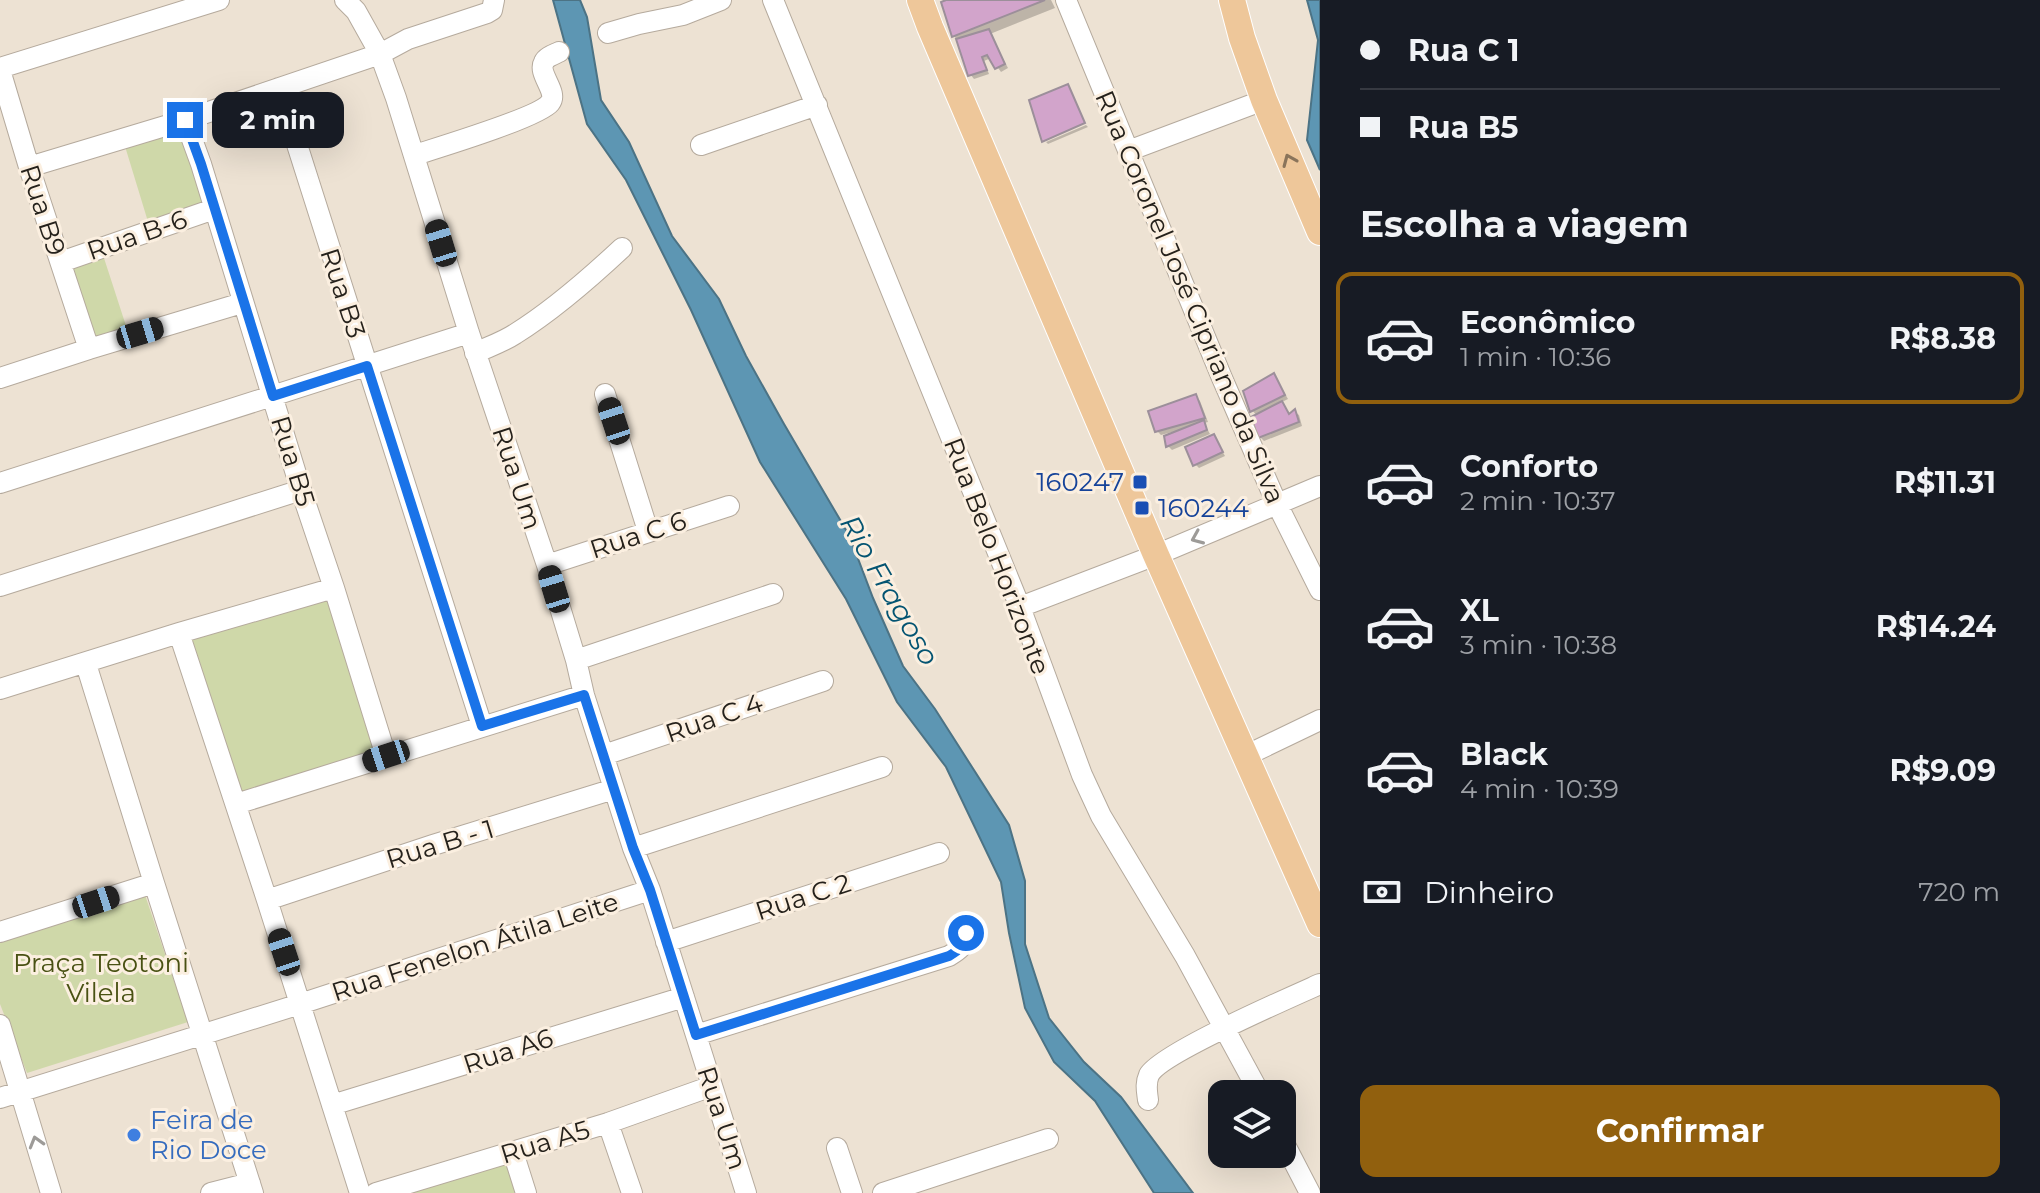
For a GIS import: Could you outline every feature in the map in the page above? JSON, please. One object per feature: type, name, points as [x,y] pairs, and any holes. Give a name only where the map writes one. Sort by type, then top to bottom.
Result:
[{"type":"main road","points":[[920,0],[1156,555],[1320,924]]},
{"type":"main road","points":[[1232,0],[1264,100],[1320,232]]},
{"type":"street","points":[[0,69],[219,0]]},
{"type":"street","name":"Rua Um","points":[[345,0],[356,11],[380,54],[415,155],[475,353],[547,565],[584,695],[633,848],[650,890],[746,1193]]},
{"type":"street","points":[[29,167],[185,120],[380,54],[408,39],[492,10],[494,0]]},
{"type":"street","points":[[608,33],[683,15],[719,0]]},
{"type":"street","name":"Rua Belo Horizonte","points":[[773,0],[1020,607],[1082,775],[1101,816],[1226,1028],[1253,1080]]},
{"type":"street","name":"Rua Coronel José Cipriano da Silva","points":[[1066,0],[1277,504],[1320,590]]},
{"type":"street","points":[[415,155],[542,109],[552,98],[543,63],[559,52]]},
{"type":"street","name":"Rua B9","points":[[0,69],[89,349]]},
{"type":"street","name":"Rua B3","points":[[279,88],[482,726]]},
{"type":"street","points":[[1128,151],[1264,100]]},
{"type":"street","points":[[701,145],[817,105]]},
{"type":"street","name":"Rua B5","points":[[185,120],[386,756]]},
{"type":"street","name":"Rua B-6","points":[[61,262],[214,209]]},
{"type":"street","points":[[475,353],[513,335],[535,320],[622,248]]},
{"type":"street","points":[[0,378],[242,303]]},
{"type":"street","points":[[0,483],[469,333]]},
{"type":"street","points":[[605,394],[648,531]]},
{"type":"street","points":[[1020,607],[1156,555],[1320,486]]},
{"type":"street","points":[[0,586],[301,490]]},
{"type":"street","name":"Rua C 6","points":[[547,565],[729,506]]},
{"type":"street","points":[[0,689],[334,588]]},
{"type":"street","points":[[576,660],[773,594]]},
{"type":"street","points":[[179,633],[360,1193]]},
{"type":"street","points":[[86,664],[252,1188],[211,1193]]},
{"type":"street","name":"Rua C 4","points":[[604,755],[823,681]]},
{"type":"street","points":[[236,804],[584,695]]},
{"type":"street","points":[[1245,756],[1320,720]]},
{"type":"street","points":[[633,848],[882,767]]},
{"type":"street","name":"Rua B - 1","points":[[267,900],[614,789]]},
{"type":"street","name":"Rua C 2","points":[[666,942],[939,853]]},
{"type":"street","points":[[0,932],[154,883]]},
{"type":"street","name":"Rua Fenelon Átila Leite","points":[[0,1098],[650,890]]},
{"type":"street","points":[[696,1035],[949,956],[960,949],[966,933]]},
{"type":"street","points":[[1148,1100],[1146,1086],[1149,1074],[1158,1064],[1320,984]]},
{"type":"street","name":"Rua A6","points":[[332,1105],[684,997]]},
{"type":"street","points":[[0,1025],[51,1193]]},
{"type":"street","name":"Rua A5","points":[[376,1193],[608,1123],[712,1086]]},
{"type":"street","points":[[608,1123],[632,1193]]},
{"type":"street","points":[[883,1193],[1048,1139]]},
{"type":"street","points":[[837,1148],[852,1193]]},
{"type":"street","points":[[513,1152],[526,1193]]},
{"type":"street","points":[[1296,1166],[1310,1193]]},
{"type":"green space","points":[[180,125],[206,207],[149,225],[124,143]]},
{"type":"green space","points":[[103,255],[128,332],[92,344],[68,266]]},
{"type":"green space","points":[[327,591],[379,749],[240,795],[185,636]]},
{"type":"green space","name":"Praça Teotoni Vilela","points":[[144,892],[188,1022],[27,1073],[0,1004],[0,938]]},
{"type":"green space","points":[[507,1154],[519,1193],[387,1193]]},
{"type":"water","name":"Rio Fragoso","points":[[553,0],[580,0],[587,17],[601,100],[629,142],[672,236],[719,299],[746,356],[849,535],[903,666],[935,709],[1009,825],[1025,881],[1025,944],[1049,1018],[1084,1062],[1121,1097],[1193,1193],[1154,1193],[1095,1101],[1054,1062],[1025,1008],[1001,882],[946,767],[897,702],[846,599],[760,462],[691,310],[626,180],[587,124]]},
{"type":"water","points":[[1307,0],[1320,0],[1320,170],[1307,140],[1318,40]]},
{"type":"building","points":[[1045,0],[952,37],[941,2]]},
{"type":"building","points":[[989,29],[1005,64],[995,69],[987,55],[982,57],[987,70],[968,76],[956,39]]},
{"type":"building","points":[[1068,84],[1085,123],[1042,142],[1029,100]]},
{"type":"building","points":[[1274,373],[1285,395],[1250,412],[1243,391]]},
{"type":"building","points":[[1196,394],[1205,418],[1155,432],[1148,411]]},
{"type":"building","points":[[1282,401],[1289,414],[1295,409],[1299,422],[1258,438],[1251,417]]},
{"type":"building","points":[[1204,420],[1207,430],[1166,447],[1164,436]]},
{"type":"building","points":[[1214,434],[1223,452],[1193,466],[1185,447]]},
{"type":"place","name":"160247","points":[[1140,482]]},
{"type":"place","name":"160244","points":[[1142,508]]},
{"type":"place","name":"Feira de Rio Doce","points":[[134,1135]]},
{"type":"route","points":[[185,120],[273,396],[367,366],[482,726],[584,695],[696,1035],[949,956],[960,949],[966,933]]}]
